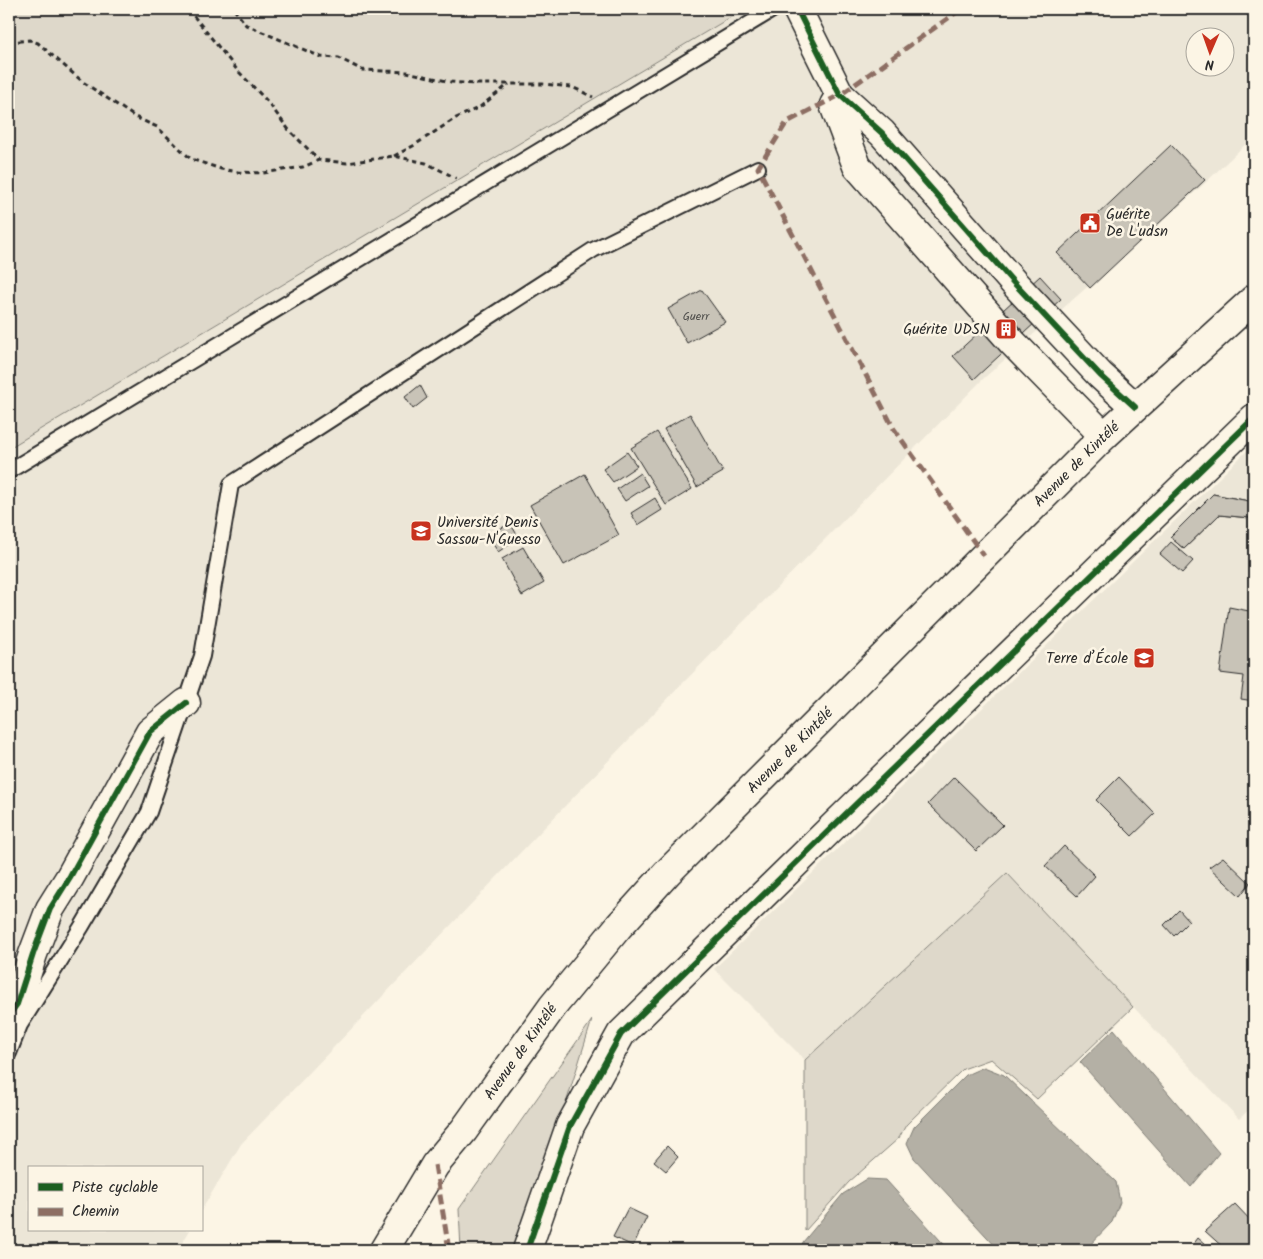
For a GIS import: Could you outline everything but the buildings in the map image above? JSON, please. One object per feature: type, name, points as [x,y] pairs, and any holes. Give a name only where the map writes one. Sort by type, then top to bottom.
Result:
[{"type":"street","points":[[797,9],[840,95],[882,132],[1014,283],[1106,380],[1135,407]]},
{"type":"street","points":[[840,95],[834,105],[857,166],[1013,343],[1104,436]]},
{"type":"street","name":"Avenue de Kintélé","points":[[384,1250],[435,1165],[464,1130],[553,1006],[618,926],[674,866],[1104,436],[1254,299]]},
{"type":"street","points":[[1106,380],[1130,386],[1162,383]]},
{"type":"street","points":[[1079,409],[1083,433],[1079,462]]},
{"type":"street","points":[[527,1250],[570,1126],[621,1034],[1254,418]]},
{"type":"street","points":[[9,1015],[17,1004],[32,954],[50,909],[70,877],[150,732],[186,703]]},
{"type":"lane","points":[[9,471],[774,9]]},
{"type":"lane","points":[[9,1053],[20,1025],[150,812],[202,656],[231,484],[593,250],[758,168]]},
{"type":"path","points":[[188,9],[289,130],[319,160]]},
{"type":"path","points":[[234,9],[246,25],[321,57],[339,58],[362,70],[407,72],[474,84],[543,84],[572,88],[614,106]]},
{"type":"path","points":[[9,42],[30,40],[38,43],[83,82],[135,116],[157,127],[191,159],[221,169],[238,172],[263,172],[303,167],[319,160],[347,163],[394,156],[456,118],[480,107],[510,84]]},
{"type":"path","points":[[394,156],[426,163],[477,188]]},
{"type":"shaded area","name":"Université Denis Sassou-N'Guesso","points":[[9,9],[1254,9],[1254,136],[1204,184],[984,378],[681,685],[241,1144],[202,1209],[202,1166],[28,1166],[28,1232],[189,1232],[178,1250],[9,1250]]},
{"type":"shaded area","points":[[9,9],[740,9],[741,11],[9,448]]},
{"type":"shaded area","name":"Terre d’École","points":[[1254,444],[1254,1105],[1239,1119],[1007,873],[805,1060],[714,969]]},
{"type":"shaded area","points":[[1007,873],[1133,1007],[1037,1099],[991,1059],[963,1069],[906,1125],[899,1138],[849,1182],[805,1231],[805,1060]]},
{"type":"shaded area","points":[[592,1020],[520,1250],[461,1250],[459,1209]]},
{"type":"shaded area","points":[[1114,1029],[1219,1153],[1191,1187],[1080,1062]]},
{"type":"shaded area","points":[[984,1067],[1004,1075],[1116,1182],[1120,1202],[1112,1222],[1085,1250],[999,1250],[914,1158],[907,1143],[914,1127],[966,1075]]},
{"type":"shaded area","points":[[867,1179],[886,1180],[949,1250],[801,1250],[803,1242],[843,1194]]},
{"type":"marked path","points":[[961,9],[840,95],[787,122],[758,168],[894,429],[984,556]]},
{"type":"marked path","points":[[435,1165],[449,1250]]},
{"type":"cycle path","points":[[797,9],[840,95],[882,133],[1014,283],[1100,375],[1135,407]]},
{"type":"cycle path","points":[[527,1250],[570,1126],[621,1034],[1254,418]]},
{"type":"cycle path","points":[[9,1015],[17,1004],[50,909],[70,877],[150,732],[186,703]]},
{"type":"place","name":"Guérite De L'udsn","points":[[1090,223]]},
{"type":"place","name":"Guérite UDSN","points":[[1006,329]]},
{"type":"place","name":"Université Denis Sassou-N'Guesso","points":[[421,531]]},
{"type":"place","name":"Terre d’École","points":[[1144,658]]}]
